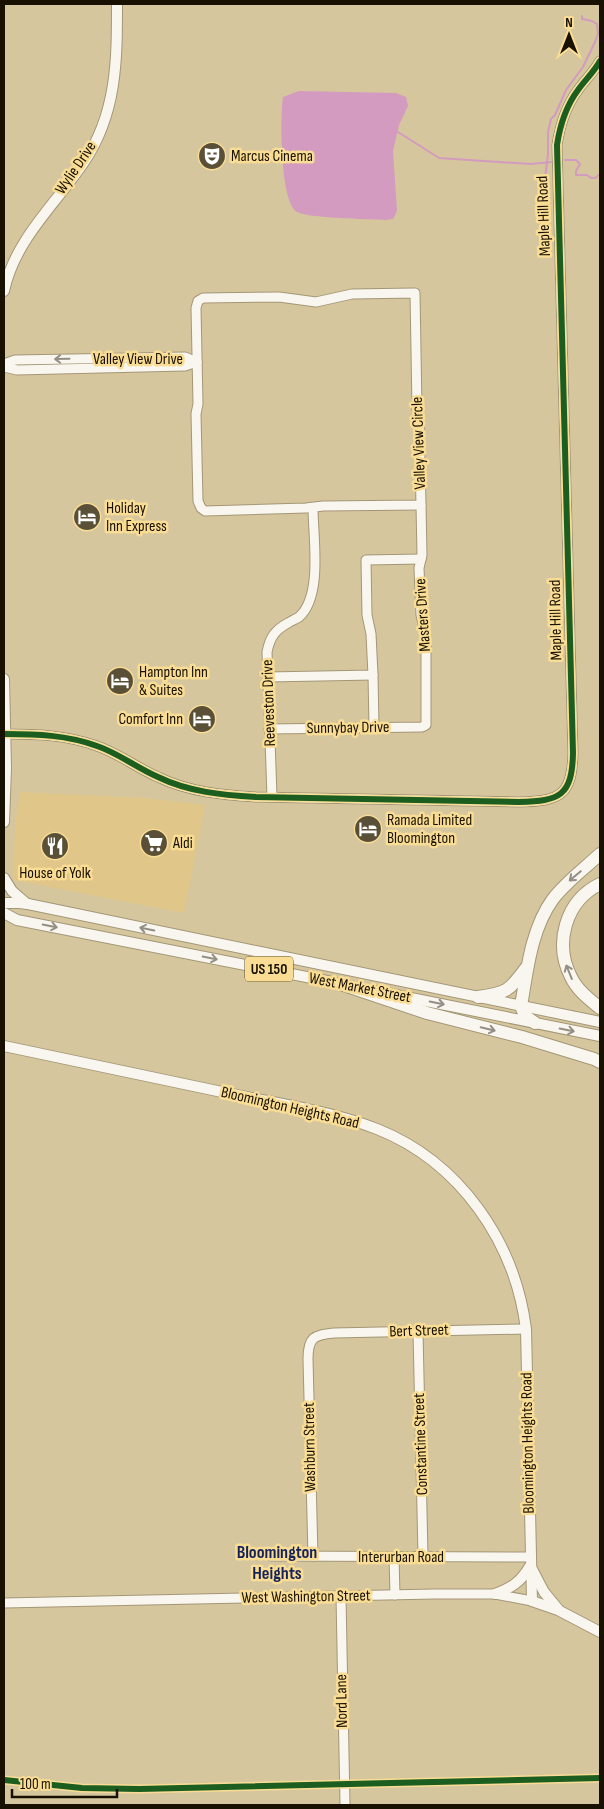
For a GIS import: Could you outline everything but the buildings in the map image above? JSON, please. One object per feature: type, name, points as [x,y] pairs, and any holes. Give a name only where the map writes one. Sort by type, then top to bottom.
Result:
[{"type":"highway","points":[[534,1024],[520,1006],[540,921],[552,900],[568,882],[600,854]]},
{"type":"highway","points":[[600,884],[586,893],[576,903],[570,913],[564,929],[562,949],[566,967],[574,983],[589,1000],[600,1008]]},
{"type":"highway","points":[[478,997],[505,992],[513,986],[529,964]]},
{"type":"highway","points":[[341,984],[428,1013],[522,1038],[600,1062]]},
{"type":"main road","name":"Wylie Drive","points":[[4,291],[12,266],[25,239],[84,162],[99,133],[110,103],[115,82],[117,4]]},
{"type":"main road","points":[[4,679],[6,784],[4,822]]},
{"type":"main road","points":[[4,878],[12,891],[28,904]]},
{"type":"main road","name":"West Market Street","points":[[4,904],[28,904],[600,1022]]},
{"type":"main road","name":"West Market Street","points":[[4,912],[18,920],[600,1036]]},
{"type":"main road","points":[[4,924],[18,920]]},
{"type":"main road","name":"Bloomington Heights Road","points":[[4,1046],[305,1109],[355,1122],[396,1138],[429,1159],[466,1192],[485,1216],[507,1256],[524,1313],[526,1329],[532,1601]]},
{"type":"main road","points":[[494,1594],[516,1584],[525,1576],[531,1561]]},
{"type":"main road","points":[[531,1561],[544,1592],[558,1610]]},
{"type":"main road","name":"West Washington Street","points":[[532,1601],[558,1610],[600,1632]]},
{"type":"street","name":"Maple Hill Road","points":[[5,734],[45,735],[90,744],[112,752],[170,783],[215,794],[272,797],[539,801],[558,795],[566,788],[570,782],[573,753],[556,145],[560,126],[568,106],[600,61]]},
{"type":"street","name":"Valley View Circle","points":[[415,293],[421,505],[205,511],[199,506],[196,414],[198,404],[197,362],[196,308],[198,301],[203,298],[280,297],[316,302],[352,294],[415,293]]},
{"type":"street","name":"Valley View Drive","points":[[4,365],[17,370],[186,366],[197,362]]},
{"type":"street","name":"Masters Drive","points":[[421,505],[421,559],[419,568],[421,615],[426,636],[426,725]]},
{"type":"street","name":"Reeveston Drive","points":[[272,797],[267,652],[270,640],[276,629],[299,617],[309,602],[314,580],[313,508]]},
{"type":"street","points":[[374,727],[372,634],[367,615],[366,560],[421,559]]},
{"type":"street","points":[[268,677],[373,675]]},
{"type":"street","name":"Sunnybay Drive","points":[[270,729],[422,727],[426,725]]},
{"type":"street","name":"Bert Street","points":[[313,1338],[320,1334],[334,1333],[526,1329]]},
{"type":"street","name":"Constantine Street","points":[[418,1332],[423,1556]]},
{"type":"street","name":"Washburn Street","points":[[313,1338],[308,1350],[313,1556]]},
{"type":"street","name":"Interurban Road","points":[[271,1556],[423,1556],[531,1561]]},
{"type":"street","points":[[394,1557],[395,1595]]},
{"type":"street","name":"West Washington Street","points":[[4,1603],[494,1594],[532,1601]]},
{"type":"street","name":"Nord Lane","points":[[341,1596],[344,1805]]},
{"type":"shaded area","points":[[299,91],[396,93],[406,97],[408,106],[399,125],[393,151],[397,211],[393,219],[313,216],[297,212],[291,205],[282,158],[282,107],[283,97]]},
{"type":"shaded area","points":[[20,792],[145,798],[205,805],[184,913],[13,880],[15,827]]},
{"type":"waterway","points":[[547,214],[545,178],[548,132],[551,119],[555,115],[566,90],[583,67],[598,34],[597,24],[582,19],[582,16]]},
{"type":"waterway","points":[[398,132],[439,158],[531,164],[551,162]]},
{"type":"waterway","points":[[565,160],[576,160],[580,164],[576,175],[587,175],[595,178],[600,174]]},
{"type":"cycle path","points":[[5,734],[51,736],[86,742],[105,749],[170,782],[206,792],[231,795],[519,802],[545,800],[561,793],[570,779],[573,753],[557,145],[562,123],[570,103],[600,61]]},
{"type":"cycle path","points":[[4,1780],[82,1788],[139,1789],[600,1778]]},
{"type":"place","name":"Marcus Cinema","points":[[212,156]]},
{"type":"place","name":"Holiday Inn Express","points":[[87,517]]},
{"type":"place","name":"Hampton Inn & Suites","points":[[120,681]]},
{"type":"place","name":"Comfort Inn","points":[[202,719]]},
{"type":"place","name":"Ramada Limited Bloomington","points":[[368,829]]},
{"type":"place","name":"Aldi","points":[[154,843]]},
{"type":"place","name":"House of Yolk","points":[[55,846]]},
{"type":"district","name":"Bloomington Heights","points":[[277,1562]]}]
